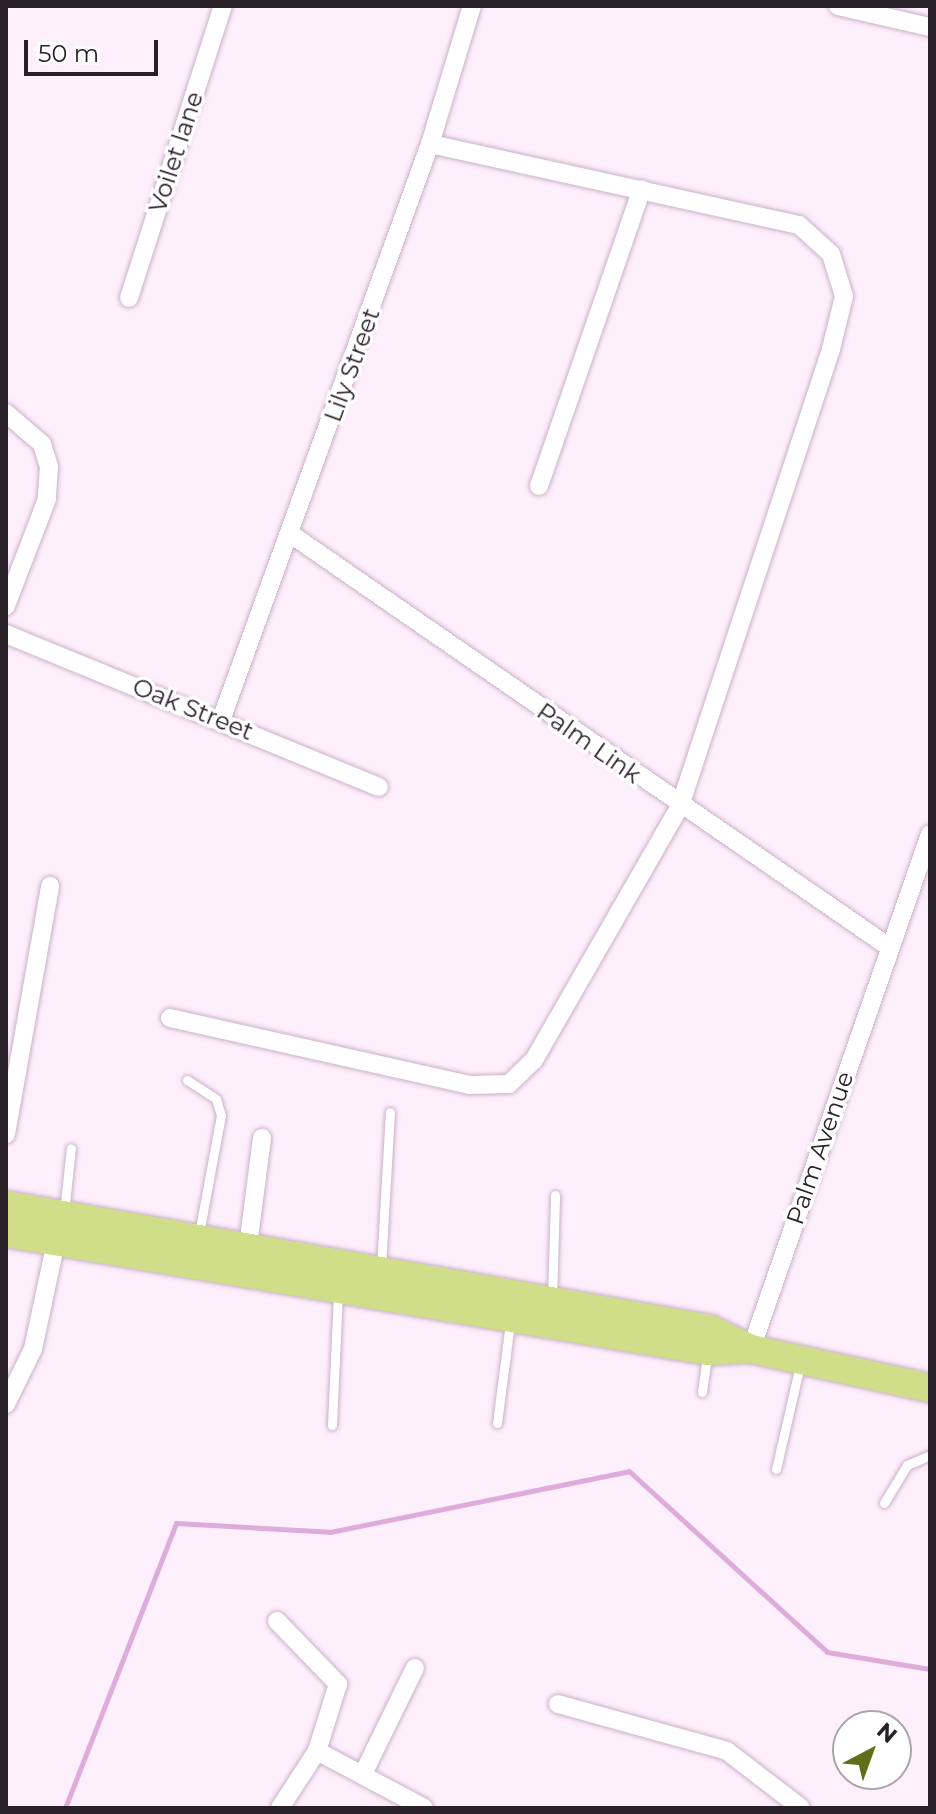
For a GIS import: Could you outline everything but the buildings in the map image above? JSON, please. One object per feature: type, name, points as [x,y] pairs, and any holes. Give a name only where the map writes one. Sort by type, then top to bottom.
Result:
[{"type":"main road","points":[[6,1205],[60,1229],[338,1289],[511,1315],[708,1351],[751,1349]]},
{"type":"main road","points":[[6,1233],[60,1229],[198,1239],[381,1267],[710,1329],[751,1349],[930,1388]]},
{"type":"street","name":"Voilet lane","points":[[129,298],[223,6]]},
{"type":"street","name":"Lily Street","points":[[221,720],[292,535],[430,144],[472,6]]},
{"type":"street","points":[[838,6],[930,27]]},
{"type":"street","points":[[170,1018],[469,1085],[509,1084],[534,1060],[680,806],[844,296],[831,254],[799,225],[430,144]]},
{"type":"street","points":[[539,486],[642,189]]},
{"type":"street","points":[[6,413],[42,444],[49,467],[47,499],[6,606]]},
{"type":"street","name":"Palm Link","points":[[292,535],[680,806],[889,947]]},
{"type":"street","name":"Oak Street","points":[[6,634],[379,787]]},
{"type":"street","name":"Palm Avenue","points":[[751,1349],[930,834]]},
{"type":"street","points":[[6,1134],[50,886]]},
{"type":"street","points":[[248,1246],[262,1138]]},
{"type":"street","points":[[6,1404],[33,1349],[60,1229]]},
{"type":"street","points":[[277,1621],[338,1684],[317,1751],[280,1808]]},
{"type":"street","points":[[363,1774],[415,1668]]},
{"type":"street","points":[[558,1704],[727,1751],[801,1808]]},
{"type":"street","points":[[317,1751],[424,1808]]},
{"type":"lane","points":[[187,1080],[216,1099],[221,1115],[198,1239]]},
{"type":"lane","points":[[381,1267],[390,1112]]},
{"type":"lane","points":[[60,1229],[71,1148]]},
{"type":"lane","points":[[552,1301],[555,1195]]},
{"type":"lane","points":[[332,1425],[338,1289]]},
{"type":"lane","points":[[497,1423],[511,1315]]},
{"type":"lane","points":[[702,1392],[708,1351]]},
{"type":"lane","points":[[776,1469],[801,1361]]},
{"type":"lane","points":[[884,1503],[907,1465],[930,1455]]},
{"type":"waterway","points":[[65,1808],[176,1523],[330,1532],[629,1471],[827,1652],[930,1669]]}]
